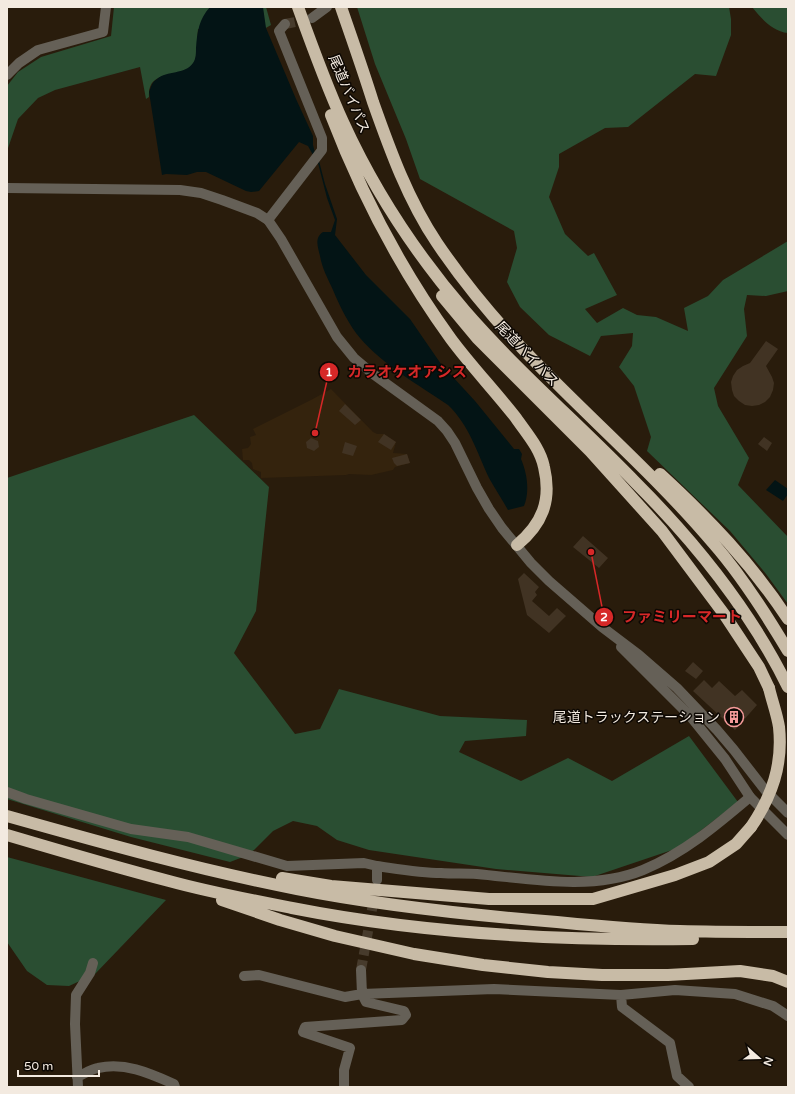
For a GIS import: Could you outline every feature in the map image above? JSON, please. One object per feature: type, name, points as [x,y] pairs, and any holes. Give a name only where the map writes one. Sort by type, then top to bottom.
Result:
[{"type":"highway","points":[[294,7],[335,124],[374,211],[397,256],[451,339],[510,410],[533,440],[540,453],[546,482],[546,498],[543,511],[537,524],[529,535],[517,545]]},
{"type":"highway","name":"尾道バイパス","points":[[298,7],[323,75],[343,122],[364,164],[386,204],[438,278],[465,311],[528,378],[636,482],[698,550],[727,587],[753,624],[777,664],[788,687]]},
{"type":"highway","name":"尾道バイパス","points":[[341,7],[395,162],[415,206],[436,241],[459,274],[489,312],[553,379],[655,480],[714,544],[764,612],[788,651]]},
{"type":"highway","points":[[176,862],[331,886],[489,899],[593,899],[675,876],[709,862],[736,844],[751,827],[762,810],[770,795],[776,777],[779,760],[779,726],[769,688],[759,667],[724,614],[662,531],[590,451],[477,338],[453,310],[408,245],[386,204]]},
{"type":"highway","points":[[553,379],[696,507],[740,554],[788,618]]},
{"type":"highway","points":[[7,816],[97,842],[176,862],[298,889],[414,908],[467,915],[679,931],[788,932]]},
{"type":"highway","points":[[7,835],[170,881],[293,908],[408,926],[534,937],[596,939],[788,938]]},
{"type":"highway","points":[[170,881],[280,920],[335,936],[414,954],[483,965],[541,971],[602,975],[668,975],[740,971],[773,976],[788,982]]},
{"type":"street","points":[[7,75],[19,63],[38,50],[103,32],[106,7]]},
{"type":"street","points":[[312,18],[327,7]]},
{"type":"street","points":[[268,220],[322,150],[322,138],[280,31],[285,24]]},
{"type":"street","points":[[7,188],[180,190],[201,193],[222,200],[257,212],[268,220],[281,239],[337,337],[354,358],[372,374],[438,421],[455,443],[489,509],[502,528],[531,563],[549,581],[602,627],[691,717],[725,759],[750,797],[788,835]]},
{"type":"street","points":[[602,627],[639,654],[678,688],[717,730],[765,790],[788,813]]},
{"type":"street","points":[[7,792],[26,799],[131,829],[188,837],[286,866],[364,863],[377,866],[439,873],[474,874],[562,882],[610,879],[642,870],[694,843],[750,797]]},
{"type":"street","points":[[377,866],[377,880]]},
{"type":"street","points":[[78,1082],[76,995],[90,973],[93,963]]},
{"type":"street","points":[[344,1087],[344,1070],[350,1048],[303,1032],[305,1027],[402,1020],[406,1015],[404,1011],[366,1002],[362,994],[361,970]]},
{"type":"street","points":[[244,976],[260,975],[345,997],[362,994],[494,989],[621,995],[675,990],[735,994],[773,1006],[788,1016]]},
{"type":"street","points":[[621,995],[622,1007],[670,1043],[677,1076],[690,1087]]},
{"type":"street","points":[[78,1082],[97,1068],[127,1066],[174,1084],[176,1087]]},
{"type":"shaded area","points":[[210,7],[263,7],[266,28],[313,136],[315,153],[313,155],[308,146],[299,142],[259,191],[246,191],[206,172],[197,172],[187,175],[162,175],[149,92],[154,82],[161,76],[181,71],[190,67],[193,63],[196,56],[199,26],[203,16]]},
{"type":"shaded area","points":[[319,161],[337,219],[335,235],[366,275],[410,319],[441,364],[475,401],[514,449],[519,449],[522,454],[521,459],[525,470],[527,488],[524,506],[508,510],[489,478],[462,421],[448,405],[379,357],[360,338],[348,322],[325,273],[318,246],[318,237],[323,232],[331,232],[335,220],[327,198],[318,163]]},
{"type":"shaded area","points":[[331,389],[373,432],[377,434],[384,434],[396,442],[393,453],[407,454],[410,463],[395,467],[393,470],[371,475],[349,474],[261,478],[261,472],[253,469],[252,463],[249,460],[243,460],[242,449],[248,448],[251,444],[250,437],[256,435],[253,429]]},
{"type":"shaded area","points":[[775,480],[788,489],[788,494],[783,501],[766,490]]},
{"type":"green space","points":[[114,7],[266,7],[271,25],[264,29],[198,29],[197,51],[194,63],[189,68],[166,75],[154,81],[150,88],[149,97],[146,99],[140,67],[55,90],[38,98],[18,119],[7,151],[7,86],[18,72],[41,57],[111,36]]},
{"type":"green space","points":[[357,7],[729,7],[731,35],[716,76],[695,74],[628,127],[605,128],[559,154],[559,167],[549,197],[565,234],[588,256],[594,253],[617,295],[585,309],[597,323],[623,308],[637,315],[656,317],[688,331],[684,308],[708,296],[723,280],[788,241],[788,291],[766,296],[747,295],[744,309],[747,336],[714,388],[718,406],[749,458],[738,485],[788,537],[788,604],[766,574],[730,531],[647,451],[651,437],[634,386],[619,367],[632,346],[633,333],[601,336],[590,356],[549,335],[520,307],[507,282],[517,248],[514,231],[420,179],[406,139],[375,64]]},
{"type":"green space","points":[[752,7],[788,7],[788,33],[772,27]]},
{"type":"green space","points":[[194,415],[269,487],[256,611],[234,653],[295,734],[320,729],[339,689],[440,716],[527,720],[526,736],[465,741],[459,752],[521,781],[568,758],[612,781],[689,736],[738,802],[678,848],[592,877],[496,869],[369,850],[337,840],[317,826],[293,821],[273,831],[254,850],[243,857],[230,862],[131,837],[7,799],[7,478]]},
{"type":"green space","points":[[7,857],[166,900],[95,974],[69,986],[47,985],[27,971],[7,942]]},
{"type":"building","points":[[766,341],[778,349],[766,366],[774,383],[773,390],[770,397],[765,402],[759,405],[745,405],[734,396],[731,382],[737,370],[750,363]]},
{"type":"building","points":[[345,404],[361,420],[355,425],[339,411]]},
{"type":"building","points":[[384,434],[396,442],[391,450],[378,442]]},
{"type":"building","points":[[764,437],[772,443],[767,451],[758,444]]},
{"type":"building","points":[[311,438],[318,441],[319,447],[314,451],[307,448],[306,442]]},
{"type":"building","points":[[345,442],[357,446],[353,456],[342,453]]},
{"type":"building","points":[[407,454],[410,463],[397,466],[394,463],[392,458]]},
{"type":"building","points":[[583,536],[608,558],[599,568],[573,547]]},
{"type":"building","points":[[524,573],[539,587],[535,592],[537,595],[532,601],[549,616],[557,608],[566,616],[549,633],[527,615],[518,579]]},
{"type":"building","points":[[693,662],[703,671],[696,679],[685,671]]},
{"type":"building","name":"尾道トラックステーション","points":[[704,680],[712,688],[719,681],[735,696],[742,690],[757,705],[735,730],[693,691]]},
{"type":"tunnel","points":[[285,24],[310,19]]},
{"type":"tunnel","points":[[361,970],[377,882]]},
{"type":"place","name":"カラオケオアシス","points":[[315,433]]},
{"type":"place","name":"ファミリーマート","points":[[591,552]]},
{"type":"place","name":"尾道トラックステーション","points":[[734,717]]}]
